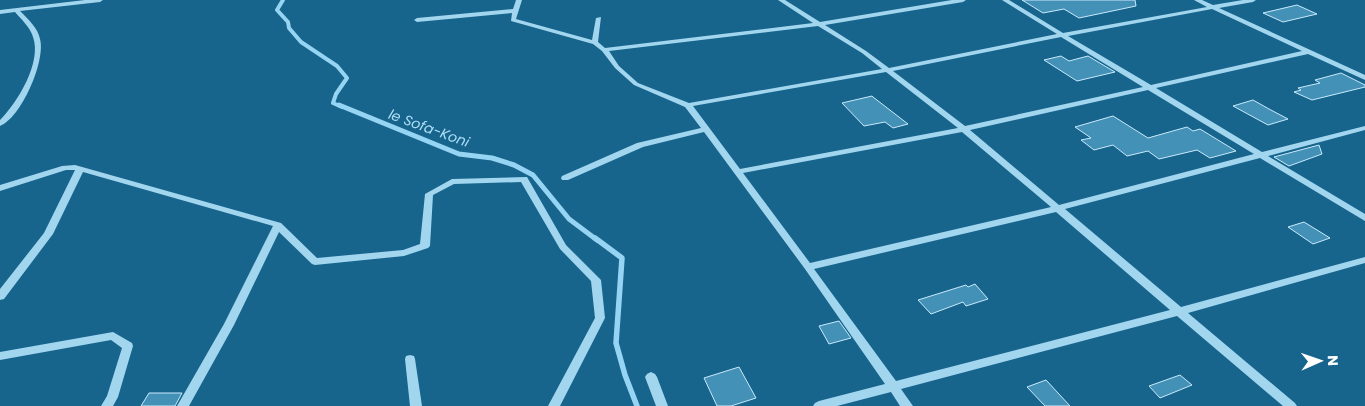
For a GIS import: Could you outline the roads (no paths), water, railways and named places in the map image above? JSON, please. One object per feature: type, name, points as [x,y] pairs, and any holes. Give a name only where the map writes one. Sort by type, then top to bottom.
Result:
[{"type":"street","points":[[0,12],[100,0]]},
{"type":"street","points":[[519,0],[513,20],[595,43],[636,84],[688,105],[888,70],[1061,35],[1253,0]]},
{"type":"street","points":[[781,0],[888,70],[964,129],[1291,406]]},
{"type":"street","points":[[604,50],[818,24],[963,0]]},
{"type":"street","points":[[1005,0],[1365,218]]},
{"type":"street","points":[[1197,0],[1365,78]]},
{"type":"street","points":[[0,124],[9,116],[22,96],[38,59],[37,37],[16,10]]},
{"type":"street","points":[[417,20],[516,11]]},
{"type":"street","points":[[595,43],[599,18]]},
{"type":"street","points":[[737,172],[964,129],[1308,52]]},
{"type":"street","points":[[688,105],[808,267],[907,406]]},
{"type":"street","points":[[808,267],[1059,208],[1365,128]]},
{"type":"street","points":[[565,178],[640,145],[706,130]]},
{"type":"street","points":[[0,188],[65,168],[75,167],[278,225],[315,262],[404,253],[425,246],[429,194],[452,182],[524,179],[563,247],[596,280],[600,318],[554,406]]},
{"type":"street","points":[[0,296],[48,234],[80,169]]},
{"type":"street","points":[[183,406],[229,325],[278,225]]},
{"type":"street","points":[[820,406],[894,388],[1365,260]]},
{"type":"street","points":[[0,356],[113,336],[128,346],[112,397],[107,406]]},
{"type":"street","points":[[410,359],[416,406]]},
{"type":"street","points":[[651,377],[662,406]]},
{"type":"waterway","name":"le Sofa-Koni","points":[[283,0],[277,10],[288,22],[289,28],[301,42],[337,66],[347,78],[336,94],[333,103],[342,107]]},
{"type":"waterway","name":"le Sofa-Koni","points":[[339,105],[459,154],[492,158],[514,165],[533,175],[569,219],[597,240]]},
{"type":"waterway","name":"le Sofa-Koni","points":[[595,238],[622,258],[616,343],[625,375],[637,406]]}]
